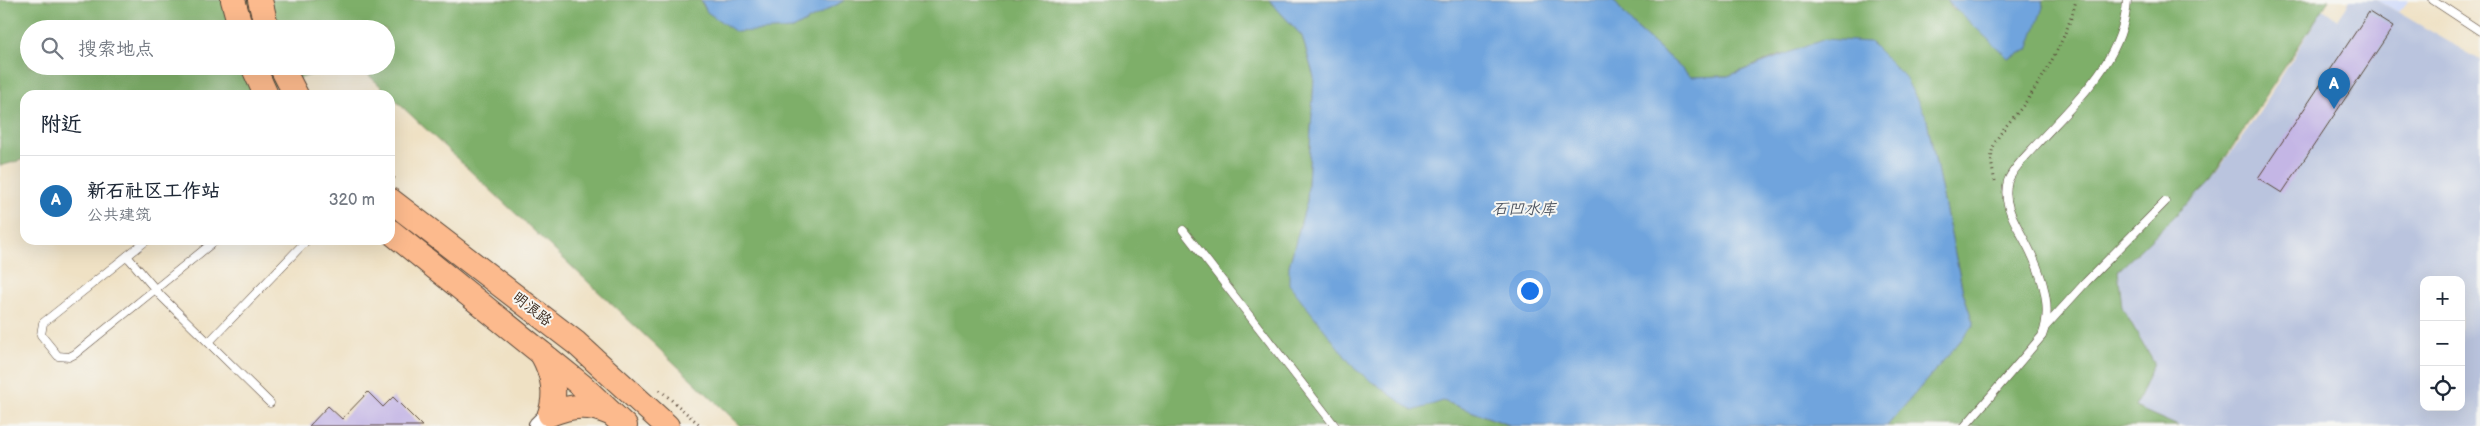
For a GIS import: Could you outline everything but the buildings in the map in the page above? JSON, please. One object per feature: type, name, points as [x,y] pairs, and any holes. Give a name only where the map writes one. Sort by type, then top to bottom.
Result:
[{"type":"main road","points":[[233,0],[239,20]]},
{"type":"main road","points":[[260,0],[265,20]]},
{"type":"main road","points":[[256,75],[264,90]]},
{"type":"main road","points":[[286,75],[293,90]]},
{"type":"main road","name":"明浪路","points":[[395,204],[576,343],[667,426]]},
{"type":"main road","name":"明浪路","points":[[395,235],[541,352],[619,420]]},
{"type":"main road","points":[[541,352],[552,378],[554,404],[544,420]]},
{"type":"main road","points":[[544,420],[562,409],[585,406],[619,420]]},
{"type":"lane","points":[[2046,326],[2046,298],[2028,247],[2013,220],[2007,201],[2006,189],[2013,172],[2097,78],[2116,47],[2126,14],[2127,0]]},
{"type":"lane","points":[[2433,0],[2480,31]]},
{"type":"lane","points":[[1965,426],[2042,336],[2046,326],[2086,282],[2166,202]]},
{"type":"lane","points":[[1183,230],[1335,426]]},
{"type":"lane","points":[[141,245],[42,324],[41,335],[54,352],[63,357],[75,354],[210,245]]},
{"type":"lane","points":[[208,342],[302,245]]},
{"type":"lane","points":[[127,256],[156,290],[270,403]]},
{"type":"path","points":[[2007,201],[1997,185],[1991,166],[1994,145],[2025,104],[2045,71],[2072,17],[2076,0]]},
{"type":"shaded area","points":[[2350,0],[2377,0],[2480,60],[2480,426],[2178,426],[2135,407],[2154,363],[2122,307],[2118,271],[2208,184],[2259,113],[2323,9],[2338,20]]},
{"type":"shaded area","points":[[2377,0],[2410,0],[2398,12]]},
{"type":"green space","points":[[0,0],[700,0],[707,12],[793,29],[845,0],[1269,0],[1302,36],[1314,77],[1307,201],[1289,266],[1443,401],[1512,426],[741,426],[395,100],[395,90],[384,90],[369,75],[395,75],[395,20],[20,20],[20,75],[311,75],[260,90],[20,90],[20,160],[0,166]]},
{"type":"green space","points":[[1613,0],[1946,0],[1953,9],[2043,7],[2042,0],[2329,0],[2208,184],[2118,271],[2122,307],[2154,363],[2135,407],[2178,426],[1887,426],[1974,325],[1963,292],[1926,116],[1780,55],[1728,76],[1691,77],[1636,28]]},
{"type":"water","points":[[701,0],[845,0],[793,29],[736,32],[707,12]]},
{"type":"water","name":"石凹水库","points":[[1269,0],[1613,0],[1636,28],[1691,77],[1728,76],[1825,39],[1870,42],[1904,76],[1926,116],[1963,292],[1974,325],[1887,426],[1512,426],[1443,401],[1413,411],[1355,369],[1289,284],[1289,266],[1307,201],[1314,77],[1302,36]]},
{"type":"water","points":[[1946,0],[2042,0],[2043,7],[2028,50],[2008,58]]},
{"type":"place","name":"新石社区工作站","points":[[2334,109]]}]
